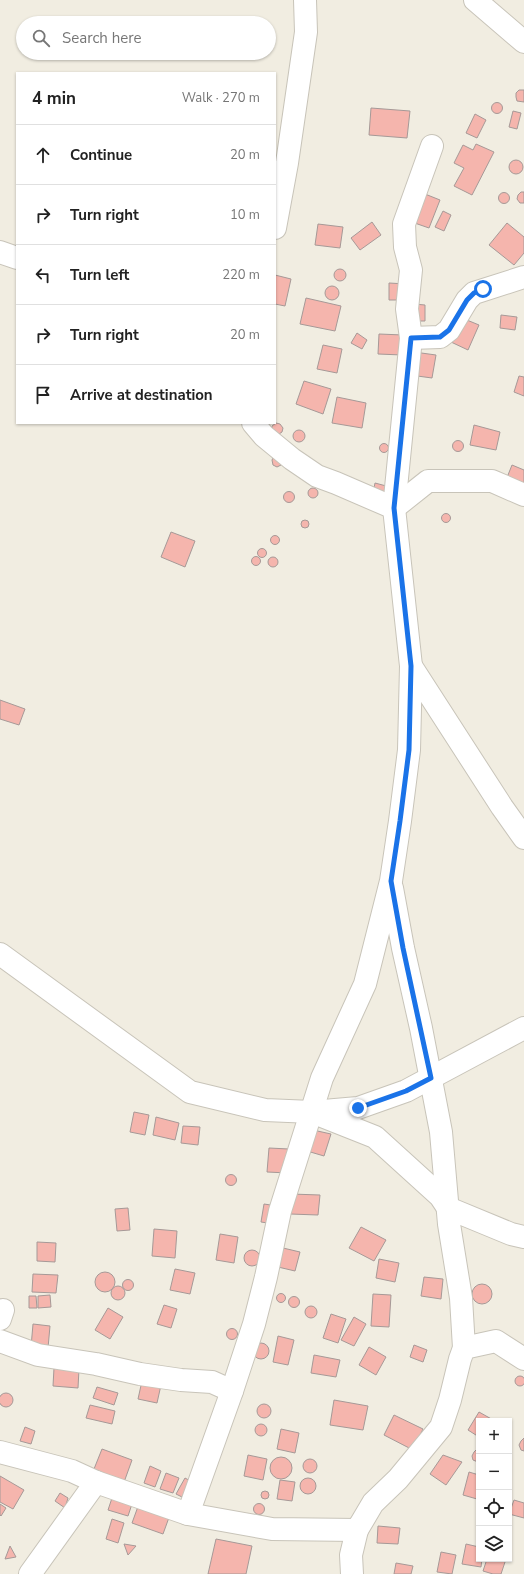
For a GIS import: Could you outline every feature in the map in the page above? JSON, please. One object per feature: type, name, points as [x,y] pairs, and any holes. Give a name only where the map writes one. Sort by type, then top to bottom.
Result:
[{"type":"street","points":[[276,223],[287,163],[306,32],[305,0]]},
{"type":"street","points":[[474,0],[524,42]]},
{"type":"street","points":[[188,1514],[232,1391],[254,1324],[280,1211],[322,1078],[365,984],[391,881],[409,750],[411,666],[394,508],[411,338],[407,309],[411,270],[405,247],[404,224],[432,146]]},
{"type":"street","points":[[0,252],[16,258]]},
{"type":"street","points":[[411,338],[440,337],[449,330],[467,300],[474,293],[524,277]]},
{"type":"street","points":[[254,424],[275,446],[317,476],[394,508]]},
{"type":"street","points":[[394,508],[428,481],[492,481],[524,495]]},
{"type":"street","points":[[411,666],[502,807],[524,838]]},
{"type":"street","points":[[352,1574],[351,1555],[357,1530],[373,1503],[398,1479],[440,1427],[450,1400],[464,1348],[461,1298],[448,1208],[441,1132],[403,948],[391,881]]},
{"type":"street","points":[[0,954],[190,1092],[265,1110],[312,1112],[358,1108],[406,1091],[524,1028]]},
{"type":"street","points":[[312,1112],[375,1137],[440,1196],[448,1208],[511,1234],[524,1237]]},
{"type":"street","points":[[0,1341],[38,1355],[181,1380],[212,1382],[232,1391]]},
{"type":"street","points":[[464,1348],[496,1341],[524,1358]]},
{"type":"street","points":[[0,1452],[72,1471],[96,1482],[188,1514],[272,1529],[357,1530]]},
{"type":"street","points":[[30,1574],[96,1482]]},
{"type":"building","points":[[519,90],[524,90],[524,102],[517,101],[516,93]]},
{"type":"building","points":[[497,102],[501,104],[503,108],[501,112],[497,114],[493,112],[491,108],[493,104]]},
{"type":"building","points":[[371,108],[410,111],[407,138],[369,135]]},
{"type":"building","points":[[513,111],[521,113],[517,129],[509,127]]},
{"type":"building","points":[[475,114],[486,120],[477,138],[466,133]]},
{"type":"building","points":[[476,144],[494,152],[472,195],[454,186],[464,168],[454,163],[463,145],[473,150]]},
{"type":"building","points":[[513,160],[519,160],[523,164],[523,170],[519,174],[513,174],[509,170],[509,164]]},
{"type":"building","points":[[420,192],[440,200],[429,228],[409,221]]},
{"type":"building","points":[[521,192],[524,192],[524,203],[520,203],[517,199]]},
{"type":"building","points":[[502,193],[506,193],[508,194],[508,202],[502,203],[499,200],[499,196]]},
{"type":"building","points":[[443,211],[451,215],[444,231],[435,227]]},
{"type":"building","points":[[372,222],[381,235],[360,250],[351,238]]},
{"type":"building","points":[[507,223],[524,237],[524,253],[514,265],[489,245]]},
{"type":"building","points":[[318,224],[343,227],[340,248],[315,245]]},
{"type":"building","points":[[338,269],[342,269],[346,275],[342,281],[338,281],[334,277],[334,273]]},
{"type":"building","points":[[276,275],[291,279],[285,306],[276,304]]},
{"type":"building","points":[[389,283],[406,284],[405,300],[389,300]]},
{"type":"building","points":[[332,286],[337,288],[339,293],[337,298],[332,300],[327,298],[325,293],[327,288]]},
{"type":"building","points":[[306,298],[341,306],[335,331],[300,324]]},
{"type":"building","points":[[414,304],[425,305],[425,321],[413,321]]},
{"type":"building","points":[[501,315],[517,317],[515,330],[500,328]]},
{"type":"building","points":[[462,318],[479,325],[468,350],[451,342]]},
{"type":"building","points":[[357,333],[367,340],[362,349],[351,343]]},
{"type":"building","points":[[379,334],[403,335],[402,355],[378,354]]},
{"type":"building","points":[[323,345],[342,349],[337,373],[317,369]]},
{"type":"building","points":[[414,352],[436,355],[432,378],[410,375]]},
{"type":"building","points":[[519,376],[524,377],[524,396],[514,392]]},
{"type":"building","points":[[304,381],[331,389],[323,414],[296,404]]},
{"type":"building","points":[[337,397],[366,403],[362,428],[332,423]]},
{"type":"building","points":[[276,423],[280,424],[283,428],[282,432],[279,434],[272,430],[272,426]]},
{"type":"building","points":[[474,425],[500,432],[496,450],[470,445]]},
{"type":"building","points":[[297,430],[301,430],[305,436],[301,442],[297,442],[293,438],[293,434]]},
{"type":"building","points":[[458,440],[462,442],[464,446],[462,450],[458,452],[454,450],[452,446],[454,442]]},
{"type":"building","points":[[382,444],[386,444],[388,448],[386,452],[382,452],[380,450],[380,446]]},
{"type":"building","points":[[274,456],[283,461],[281,465],[277,467],[273,465],[272,460]]},
{"type":"building","points":[[512,465],[524,470],[524,488],[506,480]]},
{"type":"building","points":[[375,483],[390,487],[388,497],[373,493]]},
{"type":"building","points":[[311,488],[315,488],[317,489],[317,497],[311,498],[308,495],[308,491]]},
{"type":"building","points":[[287,492],[291,492],[293,493],[293,501],[287,502],[284,499],[284,495]]},
{"type":"building","points":[[444,514],[448,514],[450,518],[448,522],[444,522],[442,520],[442,516]]},
{"type":"building","points":[[303,520],[307,520],[309,524],[307,528],[303,528],[301,526],[301,522]]},
{"type":"building","points":[[171,532],[195,541],[185,567],[161,557]]},
{"type":"building","points":[[273,536],[277,536],[279,540],[277,544],[273,544],[271,542],[271,538]]},
{"type":"building","points":[[262,548],[267,553],[262,558],[257,553]]},
{"type":"building","points":[[254,557],[258,557],[260,561],[258,565],[254,565],[252,563],[252,559]]},
{"type":"building","points":[[271,557],[275,557],[277,558],[277,566],[271,567],[268,564],[268,560]]},
{"type":"building","points":[[0,700],[25,709],[19,725],[0,719]]},
{"type":"building","points":[[134,1112],[149,1115],[145,1135],[130,1132]]},
{"type":"building","points":[[156,1117],[179,1123],[175,1140],[153,1135]]},
{"type":"building","points":[[183,1126],[200,1127],[198,1145],[181,1143]]},
{"type":"building","points":[[313,1130],[331,1134],[324,1156],[307,1151]]},
{"type":"building","points":[[269,1148],[289,1149],[288,1173],[267,1172]]},
{"type":"building","points":[[231,1174],[235,1176],[237,1180],[235,1184],[231,1186],[227,1184],[225,1180],[227,1176]]},
{"type":"building","points":[[291,1194],[320,1195],[318,1215],[290,1214]]},
{"type":"building","points":[[264,1204],[277,1206],[274,1224],[261,1222]]},
{"type":"building","points":[[128,1208],[130,1230],[117,1231],[115,1209]]},
{"type":"building","points":[[361,1227],[386,1240],[374,1261],[349,1248]]},
{"type":"building","points":[[154,1229],[177,1231],[175,1258],[152,1256]]},
{"type":"building","points":[[220,1234],[238,1237],[234,1263],[216,1260]]},
{"type":"building","points":[[37,1242],[56,1243],[55,1262],[37,1261]]},
{"type":"building","points":[[283,1248],[300,1252],[295,1271],[278,1267]]},
{"type":"building","points":[[252,1250],[258,1252],[260,1258],[258,1264],[252,1266],[246,1264],[244,1258],[246,1252]]},
{"type":"building","points":[[379,1259],[399,1263],[395,1282],[376,1278]]},
{"type":"building","points":[[175,1269],[195,1273],[190,1294],[170,1290]]},
{"type":"building","points":[[105,1272],[112,1275],[115,1282],[112,1289],[105,1292],[98,1289],[95,1282],[98,1275]]},
{"type":"building","points":[[33,1274],[58,1275],[56,1293],[32,1292]]},
{"type":"building","points":[[424,1277],[443,1279],[441,1299],[421,1296]]},
{"type":"building","points":[[128,1279],[132,1281],[134,1285],[132,1289],[128,1291],[124,1289],[122,1285],[124,1281]]},
{"type":"building","points":[[482,1284],[489,1287],[492,1294],[489,1301],[482,1304],[475,1301],[472,1294],[475,1287]]},
{"type":"building","points":[[118,1286],[123,1288],[125,1293],[123,1298],[118,1300],[113,1298],[111,1293],[113,1288]]},
{"type":"building","points":[[281,1293],[286,1298],[281,1303],[276,1298]]},
{"type":"building","points":[[373,1294],[391,1295],[389,1327],[371,1326]]},
{"type":"building","points":[[50,1295],[51,1307],[38,1308],[38,1296]]},
{"type":"building","points":[[29,1296],[36,1296],[37,1308],[29,1308]]},
{"type":"building","points":[[294,1296],[298,1298],[300,1302],[298,1306],[294,1308],[290,1306],[288,1302],[290,1298]]},
{"type":"building","points":[[164,1305],[177,1309],[171,1328],[157,1324]]},
{"type":"building","points":[[309,1306],[313,1306],[317,1312],[313,1318],[309,1318],[305,1314],[305,1310]]},
{"type":"building","points":[[108,1308],[123,1317],[110,1339],[95,1330]]},
{"type":"building","points":[[331,1314],[346,1319],[338,1343],[323,1338]]},
{"type":"building","points":[[354,1317],[366,1324],[354,1346],[341,1340]]},
{"type":"building","points":[[33,1324],[50,1326],[48,1348],[31,1347]]},
{"type":"building","points":[[232,1328],[236,1330],[238,1334],[236,1338],[232,1340],[228,1338],[226,1334],[228,1330]]},
{"type":"building","points":[[278,1336],[294,1340],[288,1365],[273,1362]]},
{"type":"building","points":[[261,1343],[268,1348],[269,1351],[264,1358],[261,1359],[254,1354],[253,1351],[258,1344]]},
{"type":"building","points":[[414,1345],[427,1350],[423,1362],[410,1357]]},
{"type":"building","points":[[369,1347],[386,1357],[376,1375],[359,1365]]},
{"type":"building","points":[[314,1355],[340,1360],[336,1377],[311,1373]]},
{"type":"building","points":[[54,1368],[79,1369],[78,1388],[53,1386]]},
{"type":"building","points":[[518,1376],[522,1376],[524,1377],[524,1385],[518,1386],[515,1383],[515,1379]]},
{"type":"building","points":[[142,1381],[161,1385],[157,1403],[138,1399]]},
{"type":"building","points":[[97,1387],[118,1393],[114,1405],[93,1398]]},
{"type":"building","points":[[3,1393],[9,1393],[13,1397],[13,1403],[9,1407],[3,1407],[-1,1403],[-1,1397]]},
{"type":"building","points":[[334,1400],[368,1406],[363,1430],[330,1425]]},
{"type":"building","points":[[261,1404],[267,1404],[271,1408],[271,1414],[267,1418],[261,1418],[257,1414],[257,1408]]},
{"type":"building","points":[[90,1405],[115,1411],[112,1424],[86,1418]]},
{"type":"building","points":[[479,1412],[490,1418],[476,1418],[476,1435],[468,1430]]},
{"type":"building","points":[[394,1415],[423,1429],[413,1450],[384,1435]]},
{"type":"building","points":[[259,1424],[263,1424],[267,1430],[263,1436],[259,1436],[255,1432],[255,1428]]},
{"type":"building","points":[[25,1427],[35,1431],[31,1444],[20,1441]]},
{"type":"building","points":[[281,1429],[299,1433],[295,1453],[277,1449]]},
{"type":"building","points":[[524,1438],[524,1451],[521,1450],[519,1445]]},
{"type":"building","points":[[102,1449],[132,1460],[123,1485],[92,1474]]},
{"type":"building","points":[[476,1450],[476,1461],[473,1460],[472,1456]]},
{"type":"building","points":[[248,1455],[267,1459],[263,1480],[244,1476]]},
{"type":"building","points":[[443,1455],[462,1462],[446,1485],[430,1474]]},
{"type":"building","points":[[277,1457],[285,1457],[292,1464],[292,1472],[285,1479],[277,1479],[270,1472],[270,1464]]},
{"type":"building","points":[[310,1459],[315,1461],[317,1466],[315,1471],[310,1473],[305,1471],[303,1466],[305,1461]]},
{"type":"building","points":[[150,1466],[161,1471],[155,1487],[144,1483]]},
{"type":"building","points":[[469,1472],[476,1474],[476,1499],[463,1495]]},
{"type":"building","points":[[166,1473],[179,1478],[173,1493],[160,1489]]},
{"type":"building","points":[[0,1476],[24,1490],[13,1509],[0,1502]]},
{"type":"building","points":[[185,1478],[194,1483],[186,1499],[176,1494]]},
{"type":"building","points":[[308,1478],[314,1480],[316,1486],[314,1492],[308,1494],[302,1492],[300,1486],[302,1480]]},
{"type":"building","points":[[280,1480],[295,1482],[292,1501],[277,1499]]},
{"type":"building","points":[[263,1491],[267,1491],[269,1495],[267,1499],[263,1499],[261,1497],[261,1493]]},
{"type":"building","points":[[114,1492],[134,1498],[128,1516],[108,1510]]},
{"type":"building","points":[[60,1493],[68,1498],[65,1508],[55,1501]]},
{"type":"building","points":[[514,1500],[524,1503],[524,1518],[512,1515],[512,1506]]},
{"type":"building","points":[[140,1501],[171,1512],[163,1534],[132,1523]]},
{"type":"building","points":[[0,1504],[6,1508],[1,1516],[0,1515]]},
{"type":"building","points":[[257,1504],[261,1504],[263,1505],[263,1513],[257,1514],[254,1511],[254,1507]]},
{"type":"building","points":[[112,1519],[124,1523],[118,1543],[106,1539]]},
{"type":"building","points":[[378,1526],[400,1528],[398,1544],[377,1543]]},
{"type":"building","points":[[216,1539],[252,1546],[246,1574],[208,1574]]},
{"type":"building","points":[[124,1544],[136,1546],[128,1555]]},
{"type":"building","points":[[466,1544],[476,1546],[476,1562],[482,1562],[481,1567],[462,1564]]},
{"type":"building","points":[[10,1546],[16,1557],[5,1559]]},
{"type":"building","points":[[441,1552],[456,1555],[452,1574],[437,1572]]},
{"type":"building","points":[[486,1562],[505,1562],[501,1574],[493,1574],[483,1571]]},
{"type":"building","points":[[396,1563],[413,1566],[411,1574],[394,1574]]},
{"type":"route","points":[[358,1108],[406,1091],[431,1078],[403,948],[391,881],[409,750],[411,666],[394,508],[411,338],[440,337],[449,330],[467,300],[474,293],[483,289]]}]
